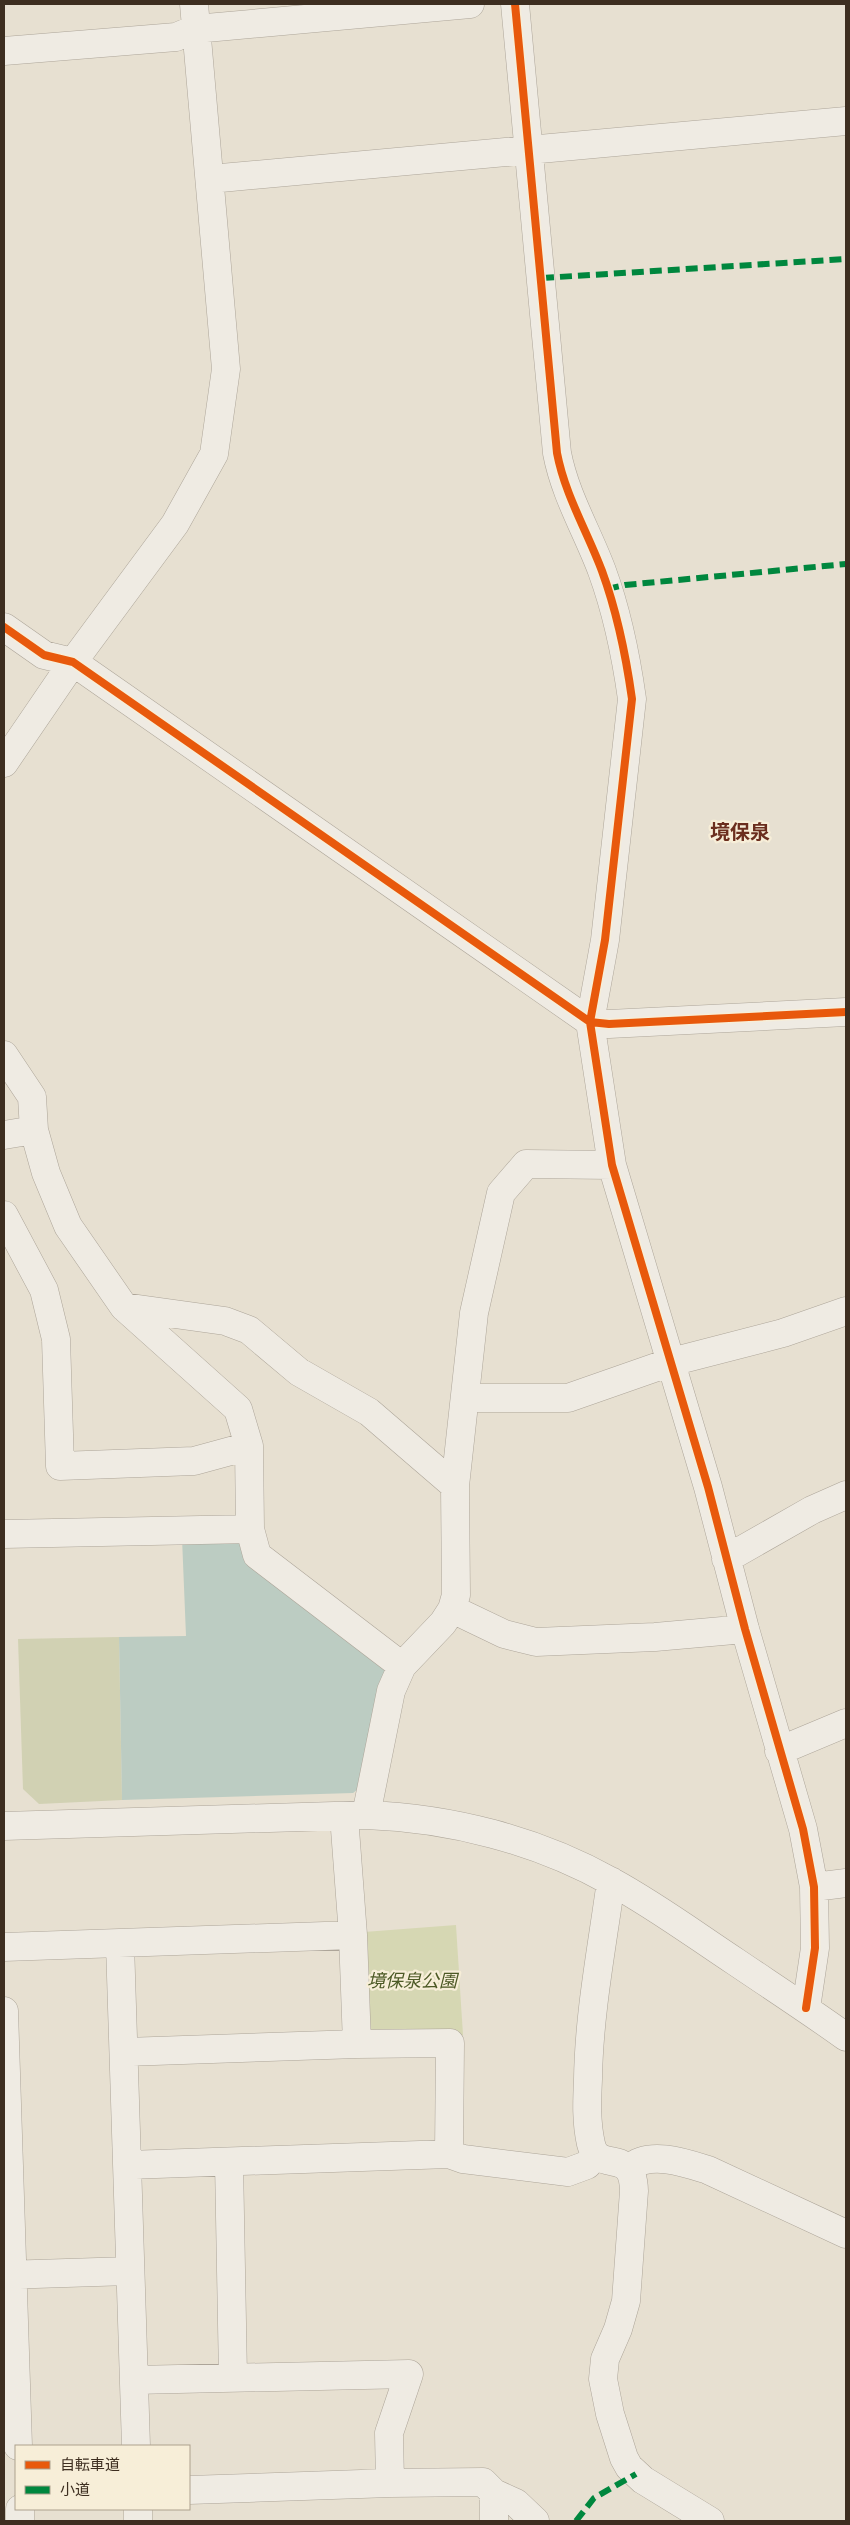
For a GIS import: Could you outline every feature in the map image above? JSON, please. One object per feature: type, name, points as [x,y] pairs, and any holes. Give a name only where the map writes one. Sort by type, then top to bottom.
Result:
[{"type":"street","points":[[4,51],[176,37],[194,16],[470,4]]},
{"type":"street","points":[[516,4],[557,453],[562,479],[602,572],[626,659],[632,698],[605,940],[590,1022],[612,1165],[670,1362],[779,1751],[803,1829],[814,1887],[815,1948],[806,2008]]},
{"type":"street","points":[[4,763],[73,662],[175,524],[214,454],[226,369],[194,16]]},
{"type":"street","points":[[210,179],[846,121]]},
{"type":"street","points":[[4,627],[44,656],[73,662],[590,1022],[609,1024],[846,1012]]},
{"type":"street","points":[[4,1056],[32,1097],[34,1130],[46,1174],[68,1226],[124,1307],[238,1409],[249,1446],[250,1529],[258,1555],[402,1666]]},
{"type":"street","points":[[4,1135],[34,1130]]},
{"type":"street","points":[[357,2044],[353,1935],[355,1815],[391,1692],[402,1666],[443,1623],[452,1609],[456,1595],[454,1486],[474,1313],[501,1193],[526,1164],[612,1165]]},
{"type":"street","points":[[4,1215],[44,1290],[56,1340],[60,1466],[194,1462],[249,1446]]},
{"type":"street","points":[[124,1307],[225,1321],[249,1330],[299,1372],[369,1412],[454,1486]]},
{"type":"street","points":[[465,1398],[568,1398],[670,1362],[783,1333],[846,1310]]},
{"type":"street","points":[[726,1559],[812,1510],[846,1495]]},
{"type":"street","points":[[4,1534],[250,1529]]},
{"type":"street","points":[[452,1609],[504,1634],[536,1642],[744,1629]]},
{"type":"street","points":[[779,1751],[846,1724]]},
{"type":"street","points":[[4,1826],[355,1815],[410,1817],[473,1828],[552,1854],[611,1881],[685,1926],[846,2037]]},
{"type":"street","points":[[611,1881],[589,2045],[587,2116],[592,2146],[596,2154],[630,2168],[634,2176],[634,2191],[626,2301],[618,2329],[605,2359],[603,2379],[610,2414],[624,2458],[629,2467],[644,2480],[710,2521]]},
{"type":"street","points":[[814,1887],[846,1883]]},
{"type":"street","points":[[4,1947],[353,1935]]},
{"type":"street","points":[[120,1944],[125,2052],[129,2271],[136,2445]]},
{"type":"street","points":[[4,2011],[8,2275],[18,2445]]},
{"type":"street","points":[[125,2052],[450,2042],[450,2154]]},
{"type":"street","points":[[128,2165],[450,2154],[471,2160],[568,2172],[587,2165],[596,2154]]},
{"type":"street","points":[[630,2168],[642,2161],[664,2160],[686,2163],[708,2170],[846,2234]]},
{"type":"street","points":[[229,2162],[233,2377]]},
{"type":"street","points":[[8,2275],[129,2271]]},
{"type":"street","points":[[134,2380],[409,2374],[389,2433],[390,2482]]},
{"type":"street","points":[[190,2490],[390,2482],[482,2482],[494,2493],[516,2503],[535,2521]]},
{"type":"street","points":[[494,2493],[494,2521]]},
{"type":"green space","points":[[119,1637],[122,1800],[39,1804],[23,1789],[18,1639]]},
{"type":"green space","name":"境保泉公園","points":[[456,1925],[463,2035],[374,2037],[365,2029],[364,1932]]},
{"type":"shaded area","points":[[182,1538],[235,1538],[389,1673],[365,1784],[353,1793],[122,1800],[119,1637],[186,1636]]},
{"type":"marked path","points":[[542,278],[846,259]]},
{"type":"marked path","points":[[607,589],[625,585],[846,564]]},
{"type":"marked path","points":[[576,2521],[594,2498],[636,2474]]},
{"type":"cycle path","points":[[515,4],[557,453],[565,484],[602,571],[617,618],[632,699],[605,940],[590,1022],[612,1165],[708,1487],[745,1629],[803,1829],[814,1887],[815,1948],[806,2008]]},
{"type":"cycle path","points":[[4,627],[44,655],[73,662],[590,1022],[609,1024],[846,1012]]},
{"type":"district","name":"境保泉","points":[[740,832]]}]
